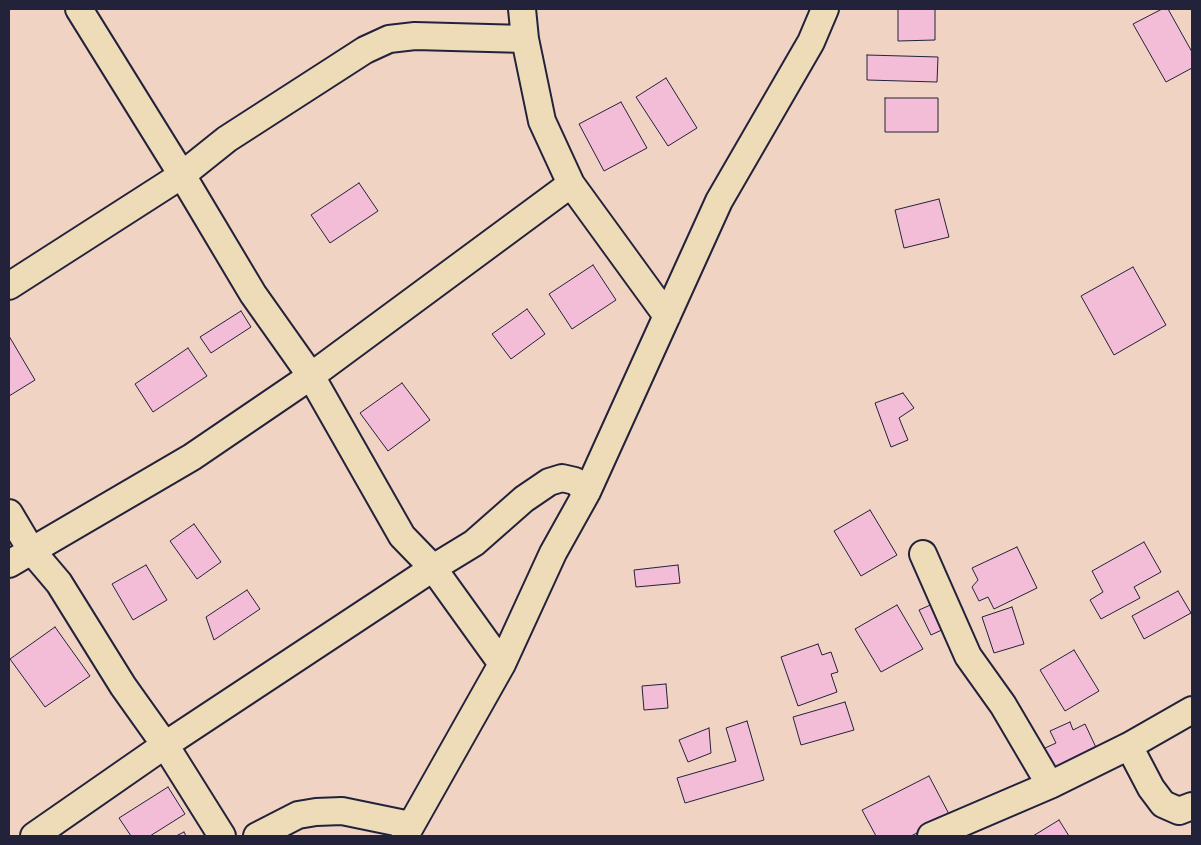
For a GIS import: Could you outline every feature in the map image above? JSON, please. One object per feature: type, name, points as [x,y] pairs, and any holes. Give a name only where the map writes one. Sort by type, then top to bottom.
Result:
[{"type":"street","points":[[79,9],[182,174],[253,294],[311,376],[402,536],[433,568],[502,664]]},
{"type":"street","points":[[522,9],[525,39],[542,121],[571,184],[667,316]]},
{"type":"street","points":[[257,836],[298,815],[316,812],[342,811],[408,830],[502,664],[553,553],[587,492],[719,201],[812,42],[825,9]]},
{"type":"street","points":[[9,286],[182,174],[227,139],[365,50],[389,39],[415,36],[525,39]]},
{"type":"street","points":[[9,564],[192,457],[311,376],[571,184]]},
{"type":"street","points":[[34,836],[165,745],[433,568],[474,543],[524,499],[549,482],[562,478],[575,481],[587,492]]},
{"type":"street","points":[[9,513],[31,550],[58,583],[123,686],[165,745],[222,836]]},
{"type":"street","points":[[923,554],[968,656],[1003,705],[1050,785]]},
{"type":"street","points":[[931,836],[1050,785],[1129,746],[1192,710]]},
{"type":"street","points":[[1129,746],[1151,788],[1163,804],[1179,811],[1192,806]]},
{"type":"building","points":[[898,9],[935,9],[935,40],[898,41]]},
{"type":"building","points":[[1162,9],[1168,9],[1192,52],[1192,68],[1166,82],[1133,24]]},
{"type":"building","points":[[867,55],[938,57],[937,82],[867,80]]},
{"type":"building","points":[[666,78],[697,128],[668,146],[636,97]]},
{"type":"building","points":[[885,98],[938,98],[938,132],[885,132]]},
{"type":"building","points":[[621,102],[647,148],[604,171],[579,124]]},
{"type":"building","points":[[359,183],[378,211],[330,243],[311,215]]},
{"type":"building","points":[[939,199],[949,237],[904,248],[895,210]]},
{"type":"building","points":[[593,265],[616,300],[572,329],[549,294]]},
{"type":"building","points":[[1133,267],[1166,325],[1114,355],[1081,296]]},
{"type":"building","points":[[527,309],[545,334],[511,359],[492,334]]},
{"type":"building","points":[[241,311],[251,327],[211,353],[200,337]]},
{"type":"building","points":[[9,336],[35,380],[9,396]]},
{"type":"building","points":[[188,348],[207,376],[153,412],[135,384]]},
{"type":"building","points":[[402,383],[430,420],[388,451],[360,413]]},
{"type":"building","points":[[903,393],[914,408],[899,418],[908,440],[891,447],[875,403]]},
{"type":"building","points":[[870,510],[897,555],[861,576],[834,531]]},
{"type":"building","points":[[194,524],[221,562],[197,579],[170,541]]},
{"type":"building","points":[[1144,542],[1161,572],[1134,587],[1140,598],[1101,619],[1090,600],[1103,592],[1092,571]]},
{"type":"building","points":[[1017,547],[1037,588],[994,609],[988,597],[979,601],[972,587],[978,580],[972,568]]},
{"type":"building","points":[[146,565],[167,600],[133,620],[112,584]]},
{"type":"building","points":[[678,565],[680,583],[636,587],[634,570]]},
{"type":"building","points":[[247,590],[260,609],[214,640],[206,617]]},
{"type":"building","points":[[1178,591],[1191,613],[1144,639],[1132,616]]},
{"type":"building","points":[[935,603],[946,628],[931,635],[919,610]]},
{"type":"building","points":[[897,605],[923,649],[881,672],[855,629]]},
{"type":"building","points":[[1012,607],[1024,644],[994,653],[982,617]]},
{"type":"building","points":[[55,627],[90,676],[45,707],[10,659]]},
{"type":"building","points":[[818,644],[822,655],[831,652],[838,672],[831,674],[837,692],[798,706],[781,657]]},
{"type":"building","points":[[1074,650],[1099,691],[1065,711],[1040,670]]},
{"type":"building","points":[[666,684],[668,708],[644,710],[642,686]]},
{"type":"building","points":[[845,702],[854,730],[801,745],[793,717]]},
{"type":"building","points":[[747,721],[764,780],[685,803],[677,778],[736,761],[726,728]]},
{"type":"building","points":[[1070,722],[1073,730],[1085,724],[1100,756],[1055,777],[1043,749],[1056,743],[1050,731]]},
{"type":"building","points":[[709,728],[711,753],[688,762],[679,740]]},
{"type":"building","points":[[929,776],[950,816],[911,836],[876,836],[862,810]]},
{"type":"building","points":[[168,787],[185,814],[150,836],[131,836],[119,818]]},
{"type":"building","points":[[1059,820],[1069,836],[1033,836]]},
{"type":"building","points":[[184,832],[186,836],[176,836]]}]
